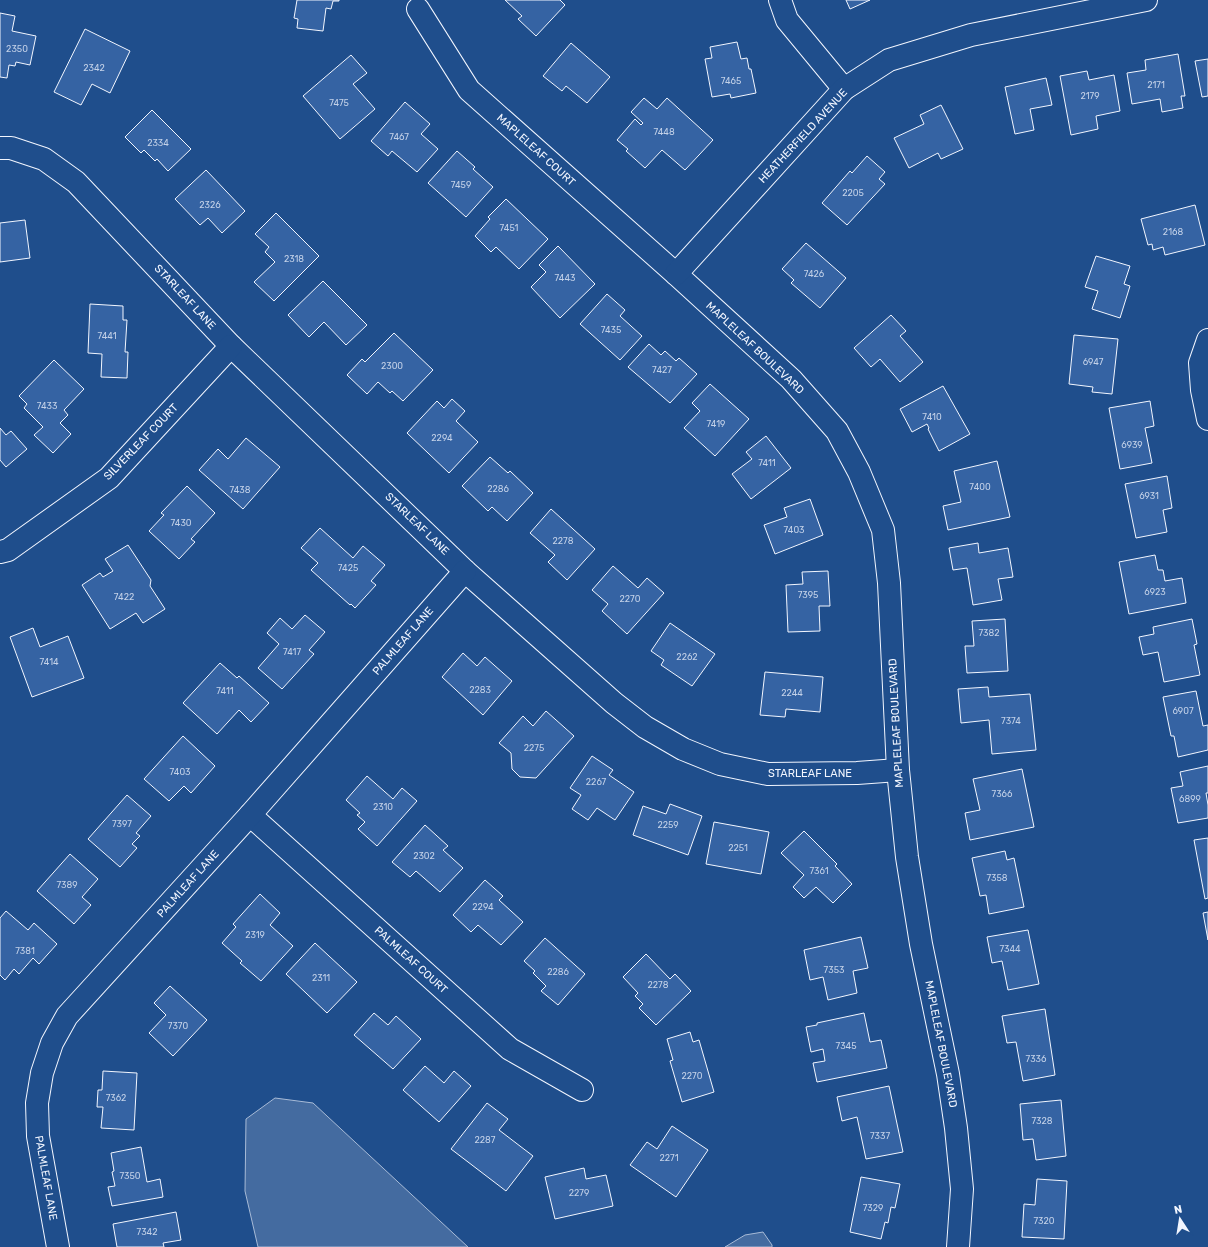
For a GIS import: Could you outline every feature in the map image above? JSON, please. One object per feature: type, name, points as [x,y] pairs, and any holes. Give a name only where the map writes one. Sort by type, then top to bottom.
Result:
[{"type":"street","points":[[780,0],[787,20],[844,89]]},
{"type":"street","name":"HEATHERFIELD AVENUE","points":[[676,274],[844,89],[889,60],[971,34],[1136,1]]},
{"type":"street","name":"MAPLELEAF COURT","points":[[418,9],[469,90],[676,274]]},
{"type":"street","name":"STARLEAF LANE","points":[[0,148],[11,148],[44,160],[76,182],[231,346],[465,571],[614,703],[645,727],[683,749],[720,764],[768,774],[898,770]]},
{"type":"street","name":"MAPLELEAF BOULEVARD","points":[[676,274],[792,379],[837,431],[859,472],[882,530],[889,583],[898,770],[906,856],[920,944],[948,1074],[956,1128],[962,1190],[958,1247]]},
{"type":"street","points":[[1208,340],[1200,363],[1202,390],[1208,420]]},
{"type":"street","name":"SILVERLEAF COURT","points":[[0,552],[8,550],[109,478],[231,346]]},
{"type":"street","name":"PALMLEAF LANE","points":[[58,1247],[38,1129],[37,1103],[42,1074],[52,1043],[67,1016],[250,815],[465,571]]},
{"type":"street","name":"PALMLEAF COURT","points":[[250,815],[510,1049],[582,1090]]},
{"type":"water","points":[[275,1098],[313,1103],[468,1247],[258,1247],[245,1191],[246,1119]]},
{"type":"water","points":[[763,1232],[772,1247],[725,1247],[745,1235]]},
{"type":"building","points":[[297,0],[339,1],[333,1],[331,9],[326,8],[323,31],[297,28],[298,19],[294,18]]},
{"type":"building","points":[[505,0],[560,0],[565,5],[536,36],[518,19],[522,16]]},
{"type":"building","points":[[846,0],[870,0],[850,9]]},
{"type":"building","points":[[0,13],[15,16],[12,31],[36,36],[30,65],[16,62],[15,66],[9,65],[7,78],[0,77]]},
{"type":"building","points":[[85,29],[130,51],[110,93],[92,84],[81,105],[54,92]]},
{"type":"building","points":[[737,42],[741,59],[747,58],[756,93],[731,98],[730,94],[712,97],[705,59],[712,58],[710,47]]},
{"type":"building","points":[[571,43],[610,77],[587,103],[566,86],[562,91],[543,76]]},
{"type":"building","points":[[1178,54],[1185,96],[1181,96],[1183,108],[1162,112],[1160,99],[1132,104],[1127,73],[1146,70],[1145,60]]},
{"type":"building","points":[[351,55],[367,73],[353,84],[375,109],[340,139],[303,96]]},
{"type":"building","points":[[1208,59],[1208,96],[1202,97],[1195,61]]},
{"type":"building","points":[[1087,71],[1089,80],[1114,75],[1120,111],[1096,116],[1098,129],[1071,135],[1060,76]]},
{"type":"building","points":[[1046,78],[1052,105],[1030,109],[1034,130],[1015,134],[1005,87]]},
{"type":"building","points":[[644,98],[657,109],[667,98],[713,140],[685,170],[662,150],[645,168],[626,151],[628,149],[617,140],[635,119],[641,125],[643,123],[631,112]]},
{"type":"building","points":[[405,102],[430,124],[421,134],[438,149],[417,172],[392,151],[388,156],[371,141]]},
{"type":"building","points":[[941,105],[963,149],[941,159],[938,153],[909,168],[894,138],[924,124],[920,115]]},
{"type":"building","points":[[152,110],[191,149],[168,171],[157,159],[155,161],[144,150],[141,153],[125,137]]},
{"type":"building","points":[[457,151],[475,167],[473,169],[493,187],[466,217],[428,183]]},
{"type":"building","points":[[867,156],[885,172],[879,179],[885,184],[847,225],[822,203],[850,171],[852,173]]},
{"type":"building","points":[[206,170],[245,211],[222,233],[208,218],[200,225],[175,199]]},
{"type":"building","points":[[506,199],[548,239],[519,269],[496,247],[491,252],[475,236],[490,219],[488,217]]},
{"type":"building","points":[[1195,205],[1205,245],[1165,255],[1163,247],[1153,250],[1152,244],[1148,245],[1141,219]]},
{"type":"building","points":[[276,213],[319,256],[274,301],[254,282],[275,262],[265,252],[269,247],[255,234]]},
{"type":"building","points":[[25,220],[30,258],[0,262],[0,223]]},
{"type":"building","points":[[806,243],[846,278],[820,308],[791,283],[794,280],[782,269]]},
{"type":"building","points":[[558,246],[595,284],[560,318],[531,287],[546,272],[539,265]]},
{"type":"building","points":[[1096,256],[1130,266],[1124,284],[1130,286],[1120,318],[1092,309],[1098,291],[1085,287]]},
{"type":"building","points":[[323,281],[367,325],[346,345],[324,322],[309,337],[288,315]]},
{"type":"building","points":[[607,294],[625,310],[620,316],[642,336],[620,360],[580,324]]},
{"type":"building","points":[[90,304],[123,306],[123,320],[127,320],[125,352],[128,352],[127,378],[101,377],[102,354],[88,353]]},
{"type":"building","points":[[891,315],[906,331],[900,336],[923,362],[900,382],[880,359],[871,367],[854,348]]},
{"type":"building","points":[[394,333],[433,370],[403,401],[392,391],[390,393],[378,382],[367,394],[347,375],[362,359],[365,362]]},
{"type":"building","points":[[1074,335],[1118,339],[1112,394],[1092,392],[1093,387],[1069,384]]},
{"type":"building","points":[[649,344],[661,355],[665,351],[676,361],[679,358],[697,374],[670,403],[628,367]]},
{"type":"building","points":[[54,360],[84,389],[64,410],[68,415],[60,423],[71,434],[53,453],[34,435],[43,427],[24,408],[27,404],[19,396]]},
{"type":"building","points":[[710,384],[749,419],[715,456],[684,428],[700,411],[692,403]]},
{"type":"building","points":[[943,386],[970,434],[939,451],[927,424],[912,432],[900,409]]},
{"type":"building","points":[[452,399],[465,411],[456,421],[478,442],[449,473],[407,433],[437,401],[444,408]]},
{"type":"building","points":[[1150,401],[1154,426],[1145,428],[1152,463],[1120,469],[1109,408]]},
{"type":"building","points":[[0,428],[6,435],[11,431],[27,449],[6,467],[0,460]]},
{"type":"building","points":[[766,436],[791,468],[751,499],[732,474],[752,459],[746,452]]},
{"type":"building","points":[[246,438],[280,467],[243,509],[199,470],[218,449],[228,459]]},
{"type":"building","points":[[490,457],[508,473],[510,471],[533,493],[507,521],[492,507],[488,511],[462,486]]},
{"type":"building","points":[[997,461],[1010,517],[948,530],[943,506],[961,502],[954,471]]},
{"type":"building","points":[[1167,476],[1172,508],[1163,510],[1167,532],[1136,538],[1125,484]]},
{"type":"building","points":[[187,486],[215,513],[191,539],[195,542],[179,559],[149,531],[164,515],[161,513]]},
{"type":"building","points":[[810,499],[823,535],[775,554],[764,525],[787,517],[784,508]]},
{"type":"building","points":[[551,509],[595,549],[567,580],[548,562],[555,555],[530,533]]},
{"type":"building","points":[[320,528],[353,558],[363,546],[385,565],[371,581],[376,585],[355,608],[311,570],[318,563],[301,548]]},
{"type":"building","points":[[978,543],[979,553],[1008,548],[1013,577],[998,579],[1002,600],[973,605],[967,568],[953,570],[949,548]]},
{"type":"building","points":[[128,545],[151,580],[150,586],[165,609],[143,623],[136,613],[110,629],[82,585],[100,573],[103,577],[113,571],[105,559]]},
{"type":"building","points":[[1155,555],[1158,570],[1163,570],[1165,581],[1182,578],[1186,603],[1129,614],[1119,562]]},
{"type":"building","points":[[613,566],[638,588],[647,578],[664,593],[627,634],[602,611],[608,604],[592,590]]},
{"type":"building","points":[[828,571],[830,606],[819,606],[820,631],[788,632],[786,585],[803,584],[802,572]]},
{"type":"building","points":[[305,615],[325,632],[309,650],[314,654],[282,689],[258,668],[279,644],[267,633],[280,618],[292,629]]},
{"type":"building","points":[[1005,619],[1008,671],[967,673],[965,646],[974,646],[972,621]]},
{"type":"building","points":[[1192,619],[1197,644],[1194,645],[1200,675],[1164,682],[1158,652],[1143,655],[1139,637],[1154,634],[1153,627]]},
{"type":"building","points":[[670,623],[715,654],[692,686],[661,665],[664,660],[651,651]]},
{"type":"building","points":[[33,628],[40,647],[68,636],[84,678],[32,697],[10,637]]},
{"type":"building","points":[[463,653],[477,666],[485,657],[512,681],[483,715],[442,677]]},
{"type":"building","points":[[220,663],[237,678],[239,676],[269,703],[251,722],[239,710],[217,734],[183,703]]},
{"type":"building","points":[[765,672],[823,677],[820,712],[786,709],[785,717],[760,715]]},
{"type":"building","points":[[988,687],[989,697],[1030,694],[1036,750],[992,754],[989,720],[961,723],[958,689]]},
{"type":"building","points":[[1196,691],[1203,726],[1208,725],[1208,750],[1178,757],[1174,736],[1171,736],[1163,697]]},
{"type":"building","points":[[546,711],[574,736],[536,778],[520,777],[512,769],[511,753],[499,743],[523,716],[533,726]]},
{"type":"building","points":[[183,736],[215,766],[191,793],[184,786],[169,801],[144,779]]},
{"type":"building","points":[[592,756],[613,770],[609,775],[634,792],[615,820],[597,808],[588,820],[572,809],[581,795],[570,788]]},
{"type":"building","points":[[1208,766],[1208,793],[1206,793],[1208,818],[1178,823],[1171,788],[1183,786],[1180,772]]},
{"type":"building","points":[[1022,769],[1034,827],[970,840],[965,813],[980,810],[973,779]]},
{"type":"building","points":[[367,776],[393,799],[402,788],[417,801],[377,846],[358,829],[365,822],[357,815],[360,813],[346,800]]},
{"type":"building","points":[[127,795],[151,816],[136,833],[140,836],[132,844],[137,848],[120,867],[88,839]]},
{"type":"building","points":[[670,804],[702,816],[688,855],[633,835],[643,806],[666,814]]},
{"type":"building","points":[[714,822],[769,832],[761,874],[706,864]]},
{"type":"building","points":[[425,825],[448,846],[443,850],[463,868],[440,892],[416,871],[410,877],[392,862]]},
{"type":"building","points":[[804,831],[837,864],[835,866],[852,884],[833,903],[816,887],[804,898],[793,887],[804,875],[781,853]]},
{"type":"building","points":[[1208,838],[1208,898],[1205,899],[1194,840]]},
{"type":"building","points":[[1005,851],[1007,860],[1014,858],[1024,907],[989,914],[986,895],[980,896],[972,858]]},
{"type":"building","points":[[70,854],[98,879],[82,897],[91,905],[74,924],[37,891]]},
{"type":"building","points":[[485,880],[503,896],[499,900],[523,922],[501,945],[478,925],[471,932],[453,915]]},
{"type":"building","points":[[260,894],[280,913],[270,925],[293,946],[261,981],[240,963],[242,961],[222,943],[236,927],[233,924]]},
{"type":"building","points":[[6,911],[28,930],[34,923],[57,944],[39,964],[33,958],[19,974],[14,969],[5,980],[0,975],[0,918]]},
{"type":"building","points":[[1208,912],[1208,940],[1203,913]]},
{"type":"building","points":[[1028,930],[1039,984],[1008,990],[1002,961],[992,963],[987,937]]},
{"type":"building","points":[[861,937],[868,968],[853,971],[857,993],[828,1000],[823,977],[810,980],[804,950]]},
{"type":"building","points":[[545,938],[585,974],[558,1005],[541,991],[546,986],[533,973],[535,971],[524,961]]},
{"type":"building","points":[[315,943],[357,982],[327,1013],[286,974]]},
{"type":"building","points":[[646,954],[670,979],[675,974],[691,991],[656,1025],[639,1008],[643,1004],[635,996],[638,993],[623,977]]},
{"type":"building","points":[[170,986],[207,1020],[173,1056],[149,1033],[166,1015],[154,1003]]},
{"type":"building","points":[[1045,1009],[1055,1075],[1023,1081],[1016,1042],[1007,1043],[1002,1016]]},
{"type":"building","points":[[374,1013],[388,1025],[396,1016],[421,1039],[393,1069],[354,1035]]},
{"type":"building","points":[[864,1013],[870,1042],[881,1040],[887,1068],[817,1082],[813,1063],[825,1061],[823,1049],[811,1052],[806,1027],[817,1025],[817,1023]]},
{"type":"building","points":[[690,1032],[693,1042],[699,1040],[714,1092],[682,1102],[670,1061],[673,1060],[667,1039]]},
{"type":"building","points":[[425,1066],[444,1083],[454,1071],[471,1086],[439,1122],[403,1090]]},
{"type":"building","points":[[103,1071],[137,1073],[134,1130],[101,1128],[103,1107],[97,1107],[98,1090],[102,1090]]},
{"type":"building","points":[[889,1086],[903,1152],[866,1159],[857,1117],[842,1121],[837,1097]]},
{"type":"building","points":[[1061,1100],[1066,1156],[1036,1160],[1033,1139],[1023,1140],[1020,1104]]},
{"type":"building","points":[[487,1103],[508,1119],[499,1130],[533,1156],[506,1191],[451,1149]]},
{"type":"building","points":[[672,1126],[708,1150],[676,1197],[630,1165],[647,1142],[657,1149]]},
{"type":"building","points":[[141,1147],[147,1182],[160,1179],[163,1197],[112,1206],[108,1187],[115,1186],[112,1172],[114,1171],[111,1153]]},
{"type":"building","points":[[584,1168],[586,1179],[606,1175],[613,1206],[555,1219],[545,1177]]},
{"type":"building","points":[[861,1177],[900,1184],[895,1208],[891,1207],[888,1223],[885,1222],[881,1239],[850,1232]]},
{"type":"building","points":[[1037,1179],[1067,1181],[1064,1239],[1022,1237],[1024,1204],[1035,1205]]},
{"type":"building","points":[[176,1212],[181,1240],[163,1243],[164,1247],[117,1247],[113,1224]]}]
